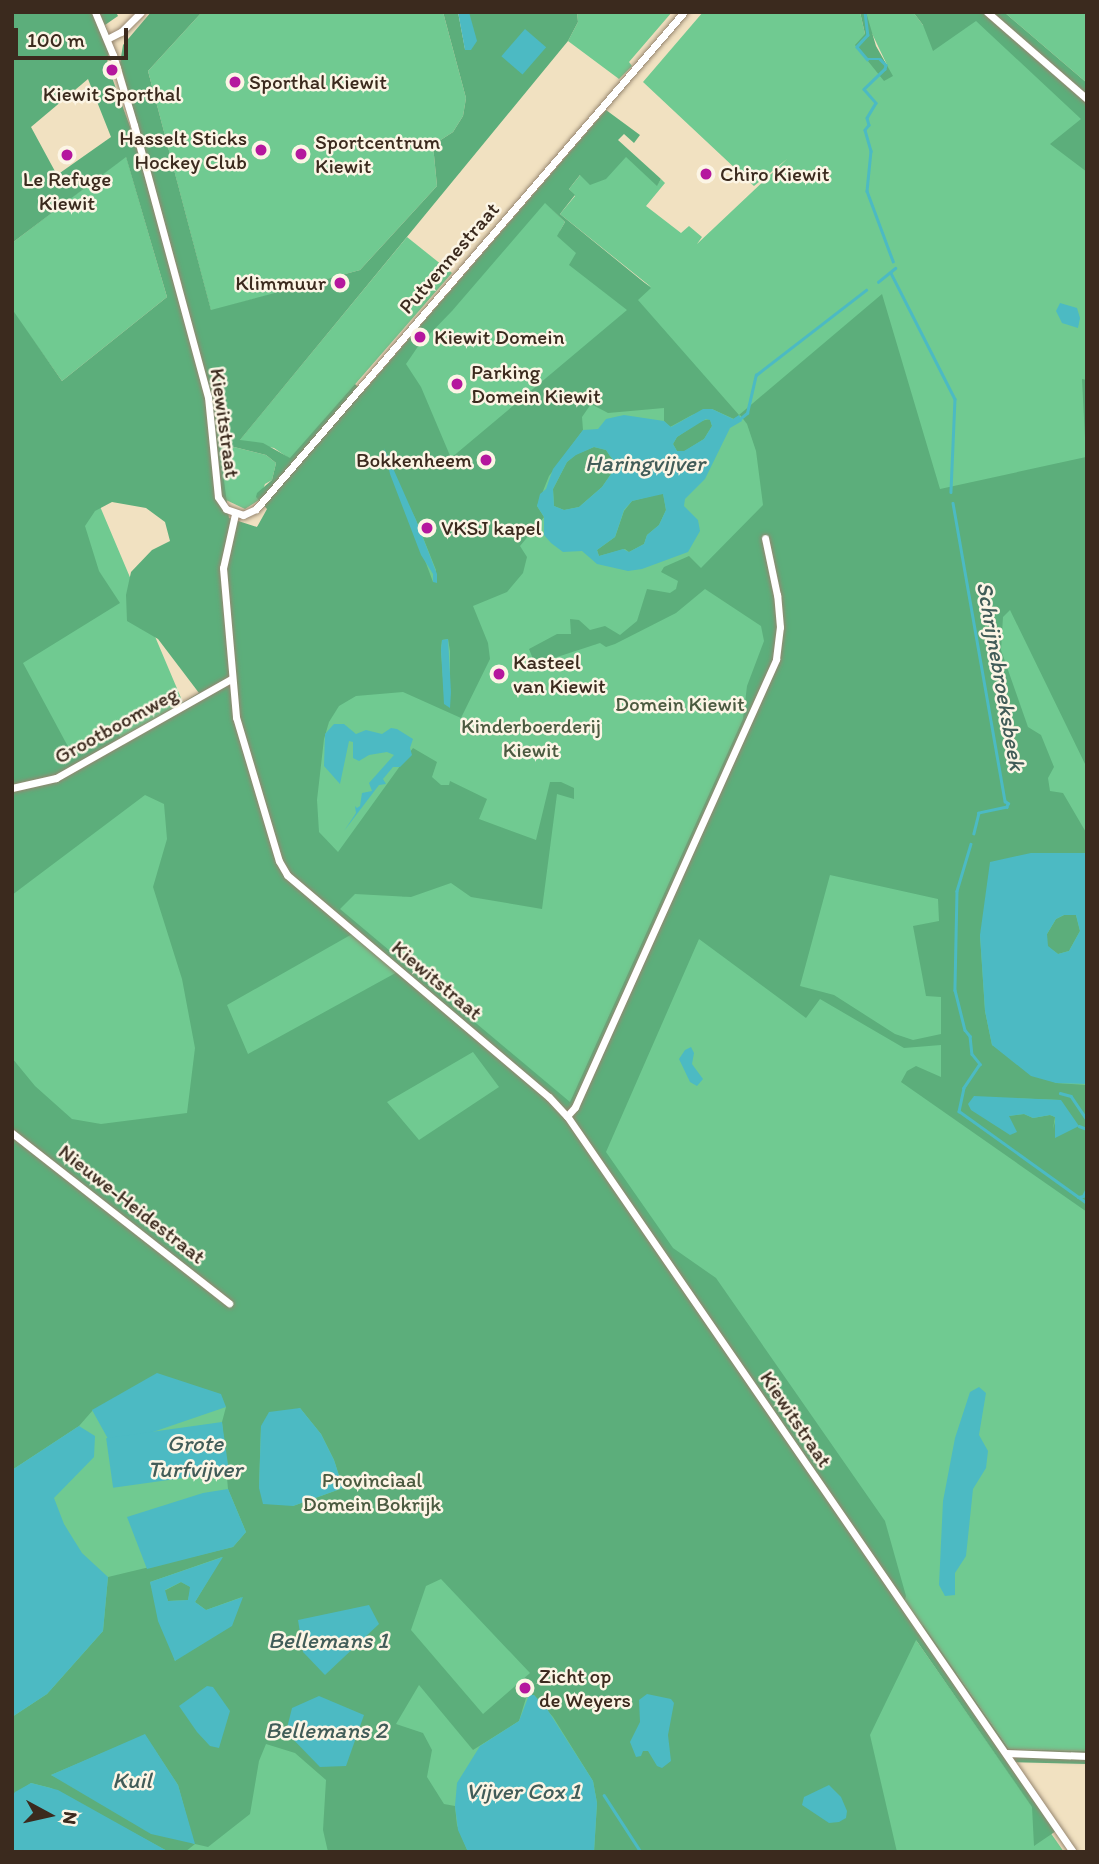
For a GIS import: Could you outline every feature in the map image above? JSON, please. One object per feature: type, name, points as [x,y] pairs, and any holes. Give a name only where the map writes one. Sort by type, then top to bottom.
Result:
[{"type":"street","name":"Kiewitstraat","points":[[95,12],[107,39],[134,125],[208,397],[218,497],[226,509],[234,514],[223,568],[232,679],[242,740],[286,875],[549,1097],[567,1116],[1073,1852]]},
{"type":"street","points":[[107,39],[121,32],[141,12]]},
{"type":"street","name":"Putvennestraat","points":[[234,514],[243,515],[256,509],[684,12]]},
{"type":"street","points":[[987,12],[1087,99]]},
{"type":"street","points":[[567,1116],[575,1107],[586,1083],[776,659],[780,627],[777,595],[765,538]]},
{"type":"street","name":"Grootboomweg","points":[[12,788],[56,778],[232,679]]},
{"type":"street","name":"Nieuwe-Heidestraat","points":[[12,1133],[229,1303]]},
{"type":"street","points":[[1006,1754],[1087,1756]]},
{"type":"green space","name":"Provinciaal Domein Bokrijk","points":[[12,12],[116,12],[118,16],[105,25],[111,40],[107,64],[132,132],[177,289],[182,286],[120,63],[123,45],[151,12],[202,12],[148,71],[211,310],[360,270],[437,186],[433,145],[453,132],[463,116],[466,98],[443,12],[458,12],[465,49],[469,12],[577,12],[578,22],[568,41],[240,440],[263,443],[290,458],[355,384],[363,392],[606,110],[640,135],[634,143],[624,134],[618,140],[661,179],[657,186],[626,157],[606,179],[590,185],[580,175],[569,189],[575,195],[560,214],[651,288],[638,300],[739,415],[882,294],[940,489],[1086,457],[1082,379],[1087,380],[1087,768],[1010,610],[1003,617],[1001,650],[1028,727],[1041,735],[1054,767],[1048,778],[1050,791],[1063,793],[1087,834],[1087,853],[1031,853],[980,935],[985,1011],[992,1045],[1056,1083],[1087,1085],[1087,1212],[901,1082],[907,1071],[916,1066],[941,1077],[941,1045],[904,1048],[820,999],[806,1018],[699,939],[606,1152],[673,1248],[716,1278],[885,1521],[906,1596],[902,1609],[918,1634],[923,1625],[1009,1749],[1087,1751],[1087,1764],[1008,1762],[1056,1831],[1034,1846],[1032,1807],[916,1640],[870,1735],[897,1852],[594,1852],[597,1803],[593,1781],[553,1717],[534,1695],[526,1698],[519,1721],[473,1750],[419,1685],[396,1724],[423,1733],[432,1750],[427,1777],[444,1804],[455,1806],[457,1825],[468,1852],[328,1852],[323,1830],[326,1780],[295,1753],[266,1744],[259,1761],[250,1814],[208,1847],[195,1844],[185,1852],[169,1852],[51,1788],[31,1783],[12,1796],[12,1717],[47,1694],[103,1631],[108,1577],[233,1547],[246,1532],[228,1489],[222,1422],[226,1407],[93,1410],[79,1426],[12,1470],[12,1058],[35,1086],[72,1119],[101,1124],[187,1113],[195,1048],[182,979],[153,887],[167,839],[164,804],[145,795],[12,895],[12,309],[62,381],[167,297],[126,157],[12,243]],"holes":[[[88,79],[111,137],[57,175],[31,127]],[[545,203],[565,222],[557,236],[576,253],[569,265],[627,310],[451,458],[421,387],[406,364],[419,345],[452,311]],[[591,404],[608,413],[664,408],[664,421],[670,427],[692,415],[712,409],[734,419],[740,415],[747,424],[756,451],[763,505],[701,568],[689,556],[664,567],[661,572],[678,581],[676,589],[670,593],[647,589],[637,621],[620,635],[605,626],[590,630],[579,620],[570,619],[571,634],[557,634],[529,649],[533,659],[551,659],[600,643],[606,647],[615,644],[676,613],[705,589],[761,626],[764,641],[747,686],[743,719],[570,1102],[340,909],[355,894],[411,897],[451,883],[471,897],[542,909],[557,794],[574,799],[574,788],[561,782],[550,782],[536,840],[479,819],[487,799],[450,781],[449,785],[441,785],[432,777],[437,762],[413,748],[338,852],[319,832],[317,800],[324,739],[329,722],[339,706],[356,696],[403,692],[461,718],[490,659],[488,643],[473,606],[507,592],[523,573],[527,557],[520,546],[544,517],[537,506],[549,476],[583,430],[582,417]],[[234,447],[266,455],[276,463],[272,480],[257,493],[256,497],[267,509],[257,527],[229,518],[220,451],[229,453]],[[391,469],[436,570],[433,582]],[[112,502],[146,508],[165,522],[170,541],[152,550],[131,572],[126,595],[127,621],[158,639],[199,693],[158,717],[158,725],[124,745],[118,733],[72,754],[23,663],[120,603],[99,571],[85,526],[95,511]],[[448,639],[450,707],[444,693],[441,650],[442,640]],[[830,875],[938,899],[939,921],[913,926],[926,996],[941,997],[941,1034],[913,1040],[895,1034],[834,995],[800,986]],[[354,933],[401,970],[248,1054],[227,1005]],[[473,1052],[499,1087],[419,1140],[387,1102]],[[1013,1098],[1061,1100],[1053,1129],[1055,1117],[1050,1115],[1033,1118],[1024,1114],[1008,1116]],[[300,1408],[321,1434],[334,1460],[343,1488],[293,1506],[259,1488],[261,1427]],[[222,1557],[195,1602],[206,1610],[242,1597],[175,1661],[150,1582]],[[441,1579],[530,1673],[483,1714],[411,1630],[426,1586]],[[145,1735],[178,1785],[194,1844],[51,1775]]]},
{"type":"green space","name":"Sportcentrum Kiewit","points":[[202,12],[443,12],[466,98],[463,116],[453,132],[433,145],[437,186],[360,270],[211,311],[148,71]]},
{"type":"green space","points":[[577,12],[672,12],[629,62],[632,66],[619,79],[568,41],[578,22]]},
{"type":"green space","points":[[703,12],[860,12],[865,34],[887,65],[867,23],[866,12],[913,12],[923,25],[980,12],[1087,107],[1087,1751],[1009,1749],[957,1674],[916,1640],[1064,1852],[12,1852],[12,243],[126,156],[167,297],[62,381],[25,329],[236,828],[218,628],[257,527],[532,206],[545,202],[565,222],[560,231],[651,287],[560,214],[575,196],[569,189],[581,174],[626,156],[657,185],[661,179],[665,183],[646,206],[681,233],[689,226],[702,237],[697,244],[787,159],[754,186],[643,82]]},
{"type":"green space","points":[[860,12],[866,12],[876,46],[893,76],[884,81],[855,45],[865,34]]},
{"type":"green space","points":[[913,12],[1004,12],[1087,83],[1087,172],[1050,144],[1081,119],[976,21],[933,51],[923,25]]},
{"type":"green space","points":[[1004,12],[1087,12],[1087,83]]},
{"type":"green space","points":[[407,237],[452,273],[290,459],[274,448],[239,441]]},
{"type":"green space","points":[[710,419],[712,426],[704,439],[685,451],[677,451],[673,444],[677,437],[701,421]]},
{"type":"green space","points":[[234,447],[266,455],[276,463],[272,480],[265,484],[259,500],[245,509],[226,500],[224,495],[220,451],[229,453]]},
{"type":"green space","points":[[594,447],[606,450],[614,461],[611,474],[602,487],[579,507],[564,510],[554,506],[553,489],[567,462],[575,455]]},
{"type":"green space","points":[[663,493],[666,510],[659,525],[647,535],[644,544],[629,552],[625,549],[599,556],[597,550],[615,537],[624,511],[632,501]]},
{"type":"green space","points":[[1064,915],[1076,915],[1080,931],[1069,951],[1058,954],[1047,946],[1047,934],[1056,919]]},
{"type":"green space","points":[[181,1582],[191,1587],[188,1600],[168,1601],[164,1591]]},
{"type":"water","points":[[458,12],[469,12],[477,41],[471,50],[465,50]]},
{"type":"water","points":[[525,29],[546,47],[523,75],[501,56]]},
{"type":"water","points":[[1060,303],[1077,308],[1080,318],[1078,328],[1062,323],[1056,311]]},
{"type":"water","name":"Haringvijver","points":[[703,409],[712,409],[733,419],[739,415],[742,421],[730,428],[705,479],[685,499],[684,506],[698,520],[700,531],[688,552],[642,569],[628,571],[597,564],[582,551],[563,552],[551,543],[544,535],[544,517],[537,506],[540,494],[546,489],[553,469],[583,430],[598,429],[606,419],[624,415],[664,421],[671,427]],"holes":[[[706,419],[710,420],[712,426],[704,439],[684,451],[677,451],[673,444],[677,437]],[[594,447],[606,450],[614,461],[611,474],[602,487],[579,507],[564,510],[554,506],[553,489],[567,462]],[[663,494],[666,510],[659,525],[647,535],[644,544],[629,552],[623,549],[599,556],[597,550],[615,537],[624,510],[632,501]]]},
{"type":"water","points":[[384,448],[416,520],[437,574],[437,583],[433,582],[433,574],[421,555],[390,474]]},
{"type":"water","points":[[448,639],[450,708],[444,704],[441,650],[442,640]]},
{"type":"water","points":[[334,724],[344,724],[356,734],[366,730],[382,734],[391,728],[397,729],[413,739],[410,748],[412,755],[400,767],[393,767],[383,779],[386,784],[379,785],[344,831],[356,813],[355,806],[360,806],[362,793],[372,791],[369,783],[394,755],[387,752],[369,755],[359,761],[353,758],[353,742],[349,741],[340,784],[324,766],[325,734]]},
{"type":"water","points":[[1031,853],[1087,853],[1087,1084],[1056,1083],[1031,1076],[992,1045],[985,1011],[980,935],[990,862]],"holes":[[[1064,915],[1076,915],[1080,931],[1069,951],[1058,954],[1048,946],[1047,934],[1056,919]]]},
{"type":"water","points":[[691,1047],[694,1053],[692,1064],[703,1079],[697,1086],[690,1082],[679,1059],[685,1050]]},
{"type":"water","points":[[974,1096],[1061,1100],[1079,1126],[1055,1138],[1055,1117],[1050,1115],[1033,1118],[1024,1114],[1009,1116],[1017,1132],[1010,1135],[971,1110],[968,1104]]},
{"type":"water","points":[[157,1373],[221,1394],[226,1407],[112,1446],[92,1410]]},
{"type":"water","points":[[979,1387],[986,1393],[979,1435],[988,1451],[986,1468],[973,1489],[966,1556],[955,1573],[955,1595],[945,1596],[939,1585],[943,1501],[955,1438],[970,1392]]},
{"type":"water","points":[[300,1408],[321,1434],[334,1460],[343,1488],[293,1506],[263,1504],[259,1488],[261,1426],[269,1412]]},
{"type":"water","name":"Grote Turfvijver","points":[[222,1422],[229,1472],[113,1488],[106,1438]]},
{"type":"water","points":[[79,1426],[95,1436],[94,1457],[54,1498],[64,1524],[82,1553],[108,1577],[103,1631],[47,1694],[12,1717],[12,1470]]},
{"type":"water","points":[[228,1489],[246,1532],[233,1547],[147,1569],[127,1517],[203,1493]]},
{"type":"water","points":[[223,1557],[195,1602],[206,1610],[243,1597],[232,1626],[175,1661],[158,1621],[150,1582]],"holes":[[[181,1582],[190,1587],[188,1600],[168,1601],[165,1590]]]},
{"type":"water","name":"Bellemans 1","points":[[369,1605],[379,1624],[325,1675],[303,1652],[298,1620]]},
{"type":"water","points":[[207,1686],[213,1687],[230,1711],[219,1748],[210,1746],[179,1706]]},
{"type":"water","points":[[647,1694],[671,1699],[674,1703],[668,1735],[671,1761],[662,1768],[657,1766],[648,1751],[643,1751],[641,1756],[636,1757],[630,1742],[640,1722],[639,1700]]},
{"type":"water","name":"Vijver Cox 1","points":[[529,1695],[534,1695],[547,1709],[593,1781],[597,1803],[594,1852],[468,1852],[458,1830],[455,1806],[457,1783],[480,1746],[519,1721]]},
{"type":"water","name":"Bellemans 2","points":[[319,1696],[364,1715],[346,1766],[320,1767],[286,1732],[292,1708]]},
{"type":"water","name":"Kuil","points":[[145,1734],[178,1785],[195,1844],[151,1834],[51,1775]]},
{"type":"water","points":[[31,1783],[58,1790],[169,1852],[12,1852],[12,1796]]},
{"type":"water","points":[[829,1785],[841,1797],[847,1811],[846,1818],[839,1822],[829,1823],[802,1805],[804,1797]]},
{"type":"waterway","name":"Schrijnebroeksbeek","points":[[865,12],[868,35],[857,47],[867,59],[880,59],[886,65],[864,89],[876,103],[867,118],[869,125],[865,130],[871,151],[867,191],[893,261]]},
{"type":"waterway","points":[[878,282],[895,268]]},
{"type":"waterway","name":"Schrijnebroeksbeek","points":[[891,273],[955,399],[951,492]]},
{"type":"waterway","points":[[741,418],[747,413],[756,375],[866,290]]},
{"type":"waterway","name":"Schrijnebroeksbeek","points":[[953,503],[1005,801],[1008,803],[1007,807],[979,813],[974,833]]},
{"type":"waterway","name":"Schrijnebroeksbeek","points":[[971,844],[957,891],[955,990],[965,1030],[970,1036],[972,1054],[980,1064],[964,1088],[959,1111],[1087,1203]]},
{"type":"waterway","points":[[1060,1093],[1071,1096],[1087,1120]]},
{"type":"waterway","points":[[1079,1126],[1087,1129]]},
{"type":"waterway","points":[[1078,1197],[1083,1196],[1087,1188]]},
{"type":"waterway","points":[[604,1795],[641,1852]]},
{"type":"place","name":"Kiewit Sporthal","points":[[112,70]]},
{"type":"place","name":"Sporthal Kiewit","points":[[235,82]]},
{"type":"place","name":"Hasselt Sticks Hockey Club","points":[[261,150]]},
{"type":"place","name":"Sportcentrum Kiewit","points":[[301,154]]},
{"type":"place","name":"Le Refuge Kiewit","points":[[67,155]]},
{"type":"place","name":"Chiro Kiewit","points":[[706,174]]},
{"type":"place","name":"Klimmuur","points":[[340,283]]},
{"type":"place","name":"Kiewit Domein","points":[[420,337]]},
{"type":"place","name":"Parking Domein Kiewit","points":[[457,384]]},
{"type":"place","name":"Bokkenheem","points":[[486,460]]},
{"type":"place","name":"VKSJ kapel","points":[[427,528]]},
{"type":"place","name":"Kasteel van Kiewit","points":[[499,674]]},
{"type":"place","name":"Zicht op de Weyers","points":[[525,1688]]},
{"type":"park label","name":"Domein Kiewit","points":[[680,704]]},
{"type":"park label","name":"Kinderboerderij Kiewit","points":[[531,738]]}]
